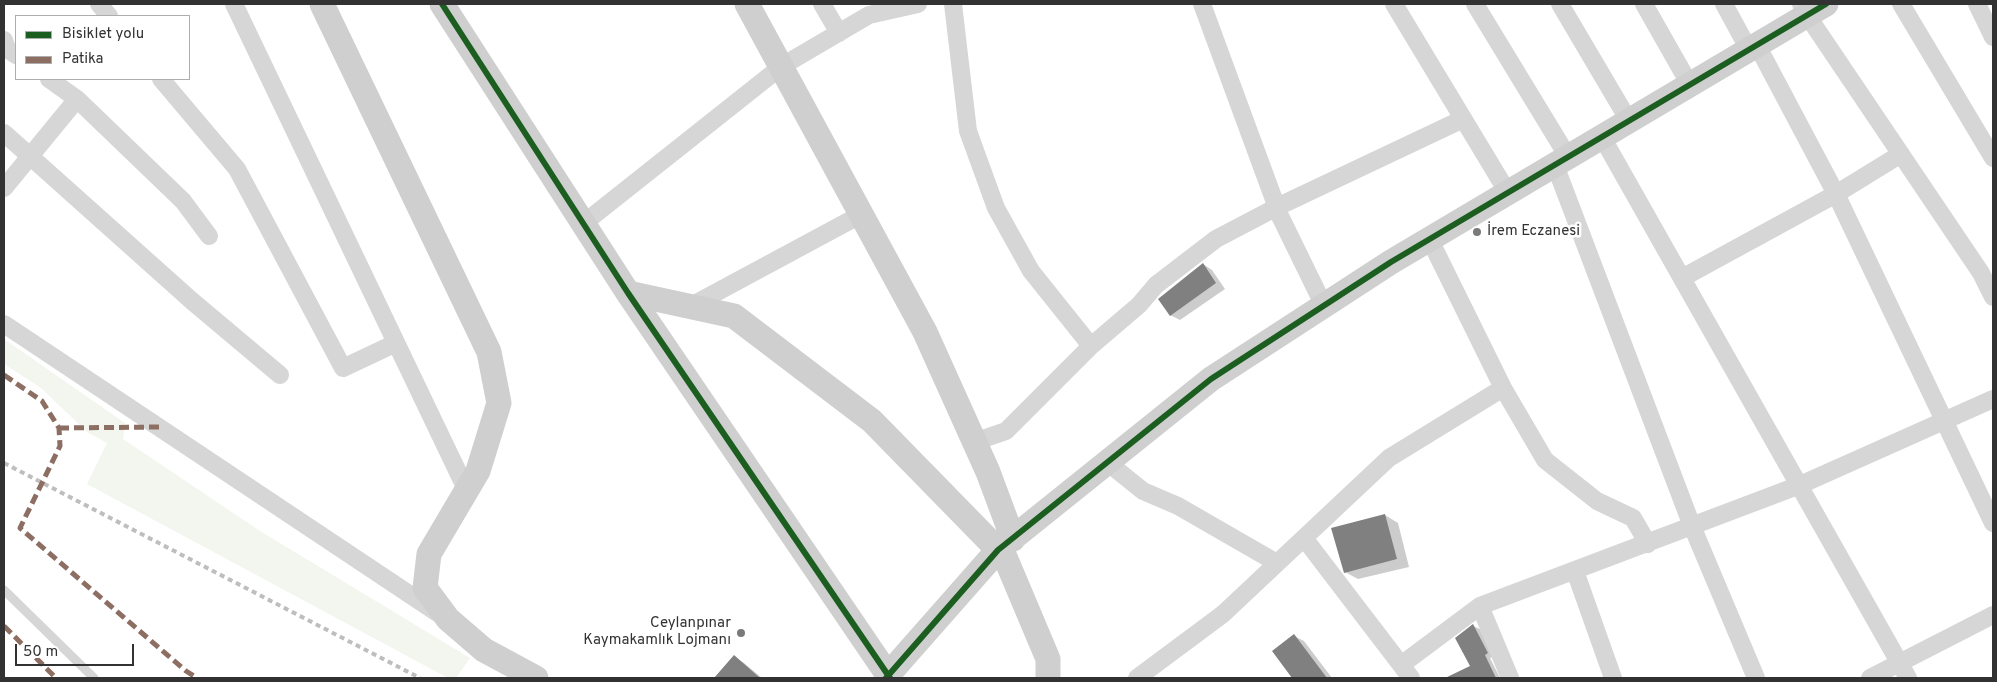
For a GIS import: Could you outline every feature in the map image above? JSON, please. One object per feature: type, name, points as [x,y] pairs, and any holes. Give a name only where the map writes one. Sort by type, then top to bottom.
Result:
[{"type":"street","points":[[99,4],[109,15]]},
{"type":"street","points":[[234,4],[467,491]]},
{"type":"street","points":[[322,4],[488,352],[499,403],[478,471],[429,554],[425,588],[448,619]]},
{"type":"street","points":[[442,4],[628,293],[888,678],[1005,545],[1211,379],[1430,240],[1753,47],[1811,8],[1901,154],[1981,273],[1993,298]]},
{"type":"street","points":[[747,4],[925,332],[974,442],[1005,545],[1005,557],[1048,659],[1048,678]]},
{"type":"street","points":[[822,4],[839,33]]},
{"type":"street","points":[[953,4],[968,131],[996,208],[1031,271],[1091,346]]},
{"type":"street","points":[[1202,4],[1277,207],[1324,306]]},
{"type":"street","points":[[1394,4],[1508,193]]},
{"type":"street","points":[[1475,4],[1562,161],[1692,526],[1756,678]]},
{"type":"street","points":[[1560,4],[1629,121]]},
{"type":"street","points":[[1644,4],[1690,85]]},
{"type":"street","points":[[1724,4],[1753,47],[1836,194],[1993,524]]},
{"type":"street","points":[[1901,4],[1993,158]]},
{"type":"street","points":[[1977,4],[1993,37]]},
{"type":"street","points":[[584,223],[782,66],[869,15],[909,5]]},
{"type":"street","points":[[4,40],[7,48],[15,54]]},
{"type":"street","points":[[50,80],[77,99],[183,201],[209,236]]},
{"type":"street","points":[[162,80],[237,169],[343,368],[396,343]]},
{"type":"street","points":[[4,188],[77,99]]},
{"type":"street","points":[[974,442],[1006,431],[1091,346],[1139,305],[1156,285],[1216,239],[1277,207],[1463,119]]},
{"type":"street","points":[[4,133],[192,301],[280,375]]},
{"type":"street","points":[[1602,137],[1904,670]]},
{"type":"street","points":[[1682,278],[1836,194],[1901,154]]},
{"type":"street","points":[[690,306],[862,214]]},
{"type":"street","points":[[1430,240],[1503,388],[1545,460],[1597,501],[1633,518],[1648,544]]},
{"type":"street","points":[[628,293],[734,316],[872,421],[1005,545]]},
{"type":"street","points":[[4,324],[448,619],[484,650],[536,678]]},
{"type":"street","points":[[1137,678],[1223,614],[1388,458],[1503,388]]},
{"type":"street","points":[[1304,538],[1406,672],[1480,606],[1800,485],[1993,399]]},
{"type":"street","points":[[1107,462],[1143,491],[1178,506],[1277,563]]},
{"type":"street","points":[[1575,571],[1613,678]]},
{"type":"street","points":[[1480,606],[1510,678]]},
{"type":"street","points":[[1870,678],[1904,670],[1993,615]]},
{"type":"lane","points":[[4,590],[94,678]]},
{"type":"shaded area","points":[[4,339],[125,423],[123,439],[260,531],[470,658],[456,678],[448,678],[87,484],[107,443],[87,432],[41,388],[4,364]]},
{"type":"building","points":[[1203,263],[1216,283],[1170,316],[1158,299]]},
{"type":"building","points":[[1385,514],[1397,559],[1344,573],[1331,528]]},
{"type":"building","points":[[1473,624],[1488,653],[1485,655],[1496,678],[1445,678],[1470,666],[1455,638]]},
{"type":"building","points":[[1294,634],[1327,678],[1292,678],[1272,651]]},
{"type":"building","name":"Ceylanpınar Kaymakamlık Lojmanı","points":[[734,655],[760,678],[714,678]]},
{"type":"railway","points":[[4,463],[420,678]]},
{"type":"marked path","points":[[4,375],[42,401],[59,428],[60,446],[20,528],[186,671],[197,678]]},
{"type":"marked path","points":[[59,428],[159,427]]},
{"type":"marked path","points":[[4,626],[56,678]]},
{"type":"cycle path","points":[[442,4],[628,293],[890,678]]},
{"type":"cycle path","points":[[886,678],[998,550],[1211,379],[1391,262],[1826,4]]},
{"type":"place","name":"İrem Eczanesi","points":[[1477,232]]},
{"type":"place","name":"Ceylanpınar Kaymakamlık Lojmanı","points":[[741,633]]}]
